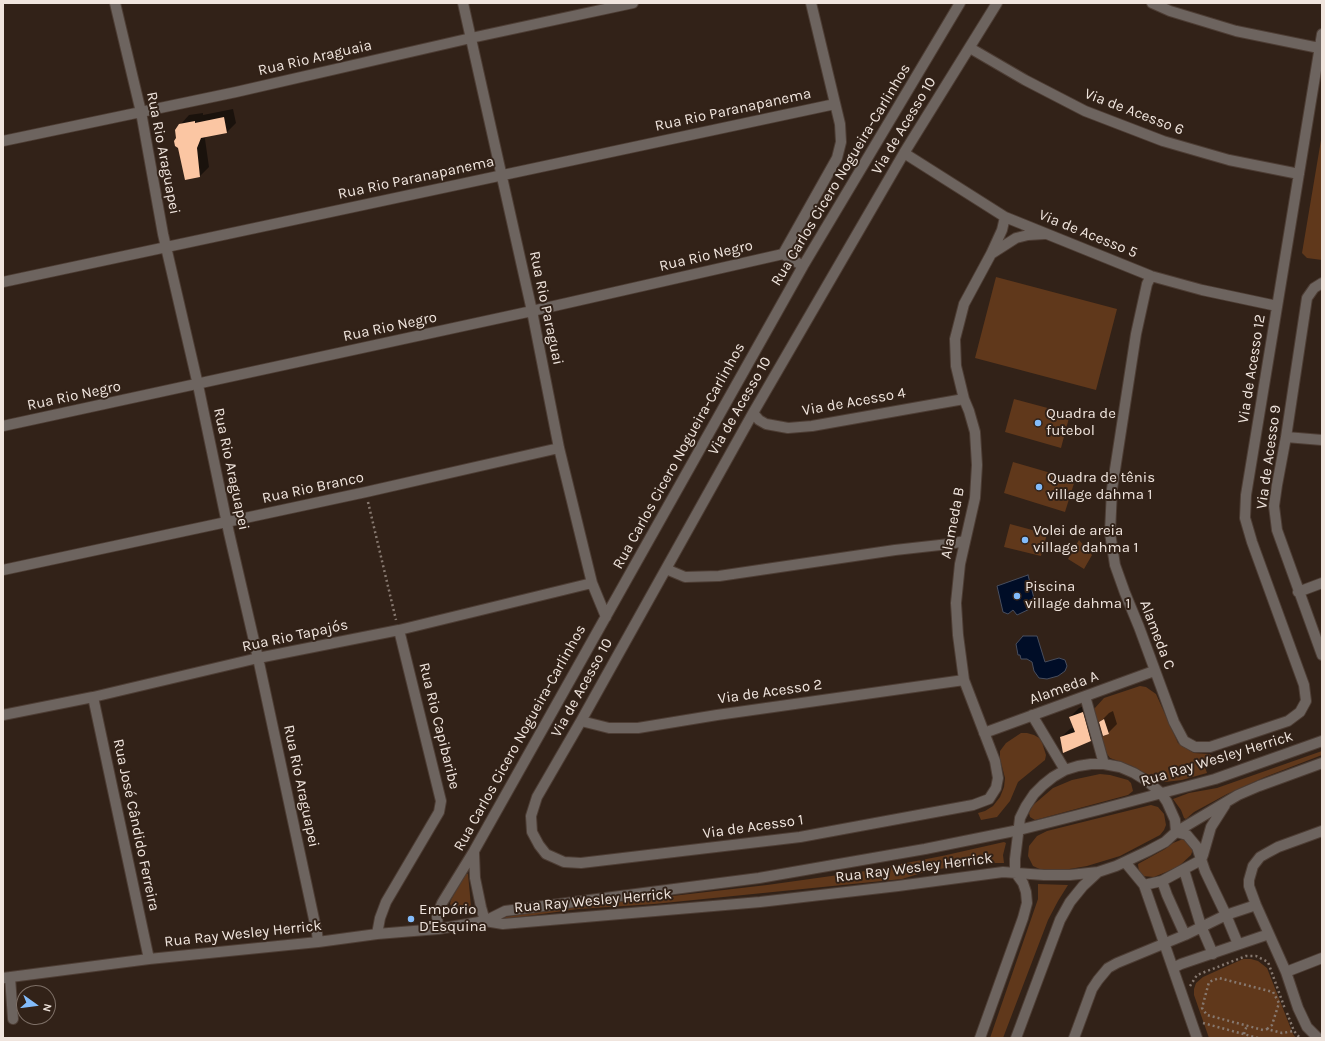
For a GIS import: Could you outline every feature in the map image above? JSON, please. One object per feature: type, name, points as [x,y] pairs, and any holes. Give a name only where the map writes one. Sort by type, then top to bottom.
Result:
[{"type":"street","name":"Rua Rio Araguapei","points":[[115,3],[141,112],[166,248],[198,384],[318,933],[318,942]]},
{"type":"street","name":"Rua Rio Paraguai","points":[[463,3],[532,311],[560,448],[592,583],[597,599],[606,617]]},
{"type":"street","name":"Rua Rio Araguaia","points":[[3,141],[141,112],[633,3]]},
{"type":"street","points":[[803,266],[783,254],[837,158],[841,142],[840,124],[811,3]]},
{"type":"street","name":"Rua Carlos Cicero Nogueira-Carlinhos","points":[[438,929],[437,916],[442,903],[474,851],[803,266],[960,3]]},
{"type":"street","name":"Via de Acesso 10","points":[[532,832],[532,816],[537,798],[582,721],[666,568],[753,413],[904,153],[997,3]]},
{"type":"street","points":[[1152,3],[1177,13],[1236,31],[1319,48]]},
{"type":"street","name":"Via de Acesso 12","points":[[1184,741],[1195,747],[1210,747],[1281,724],[1288,721],[1300,712],[1306,701],[1304,685],[1252,542],[1246,518],[1246,495],[1322,34]]},
{"type":"street","name":"Via de Acesso 6","points":[[970,48],[1085,111],[1163,141],[1229,160],[1299,174]]},
{"type":"street","name":"Rua Rio Paranapanema","points":[[3,282],[835,104]]},
{"type":"street","name":"Via de Acesso 5","points":[[904,153],[1005,217],[1151,276],[1202,290],[1277,306]]},
{"type":"street","name":"Alameda B","points":[[989,799],[996,788],[998,778],[995,761],[964,680],[958,635],[956,603],[960,564],[975,498],[977,465],[975,432],[964,399],[956,366],[955,339],[964,304],[991,254],[1002,230],[1005,217]]},
{"type":"street","name":"Alameda B","points":[[991,254],[1016,238],[1047,233]]},
{"type":"street","name":"Rua Rio Negro","points":[[3,426],[532,311],[783,254]]},
{"type":"street","name":"Alameda C","points":[[1151,276],[1147,284],[1136,334],[1112,489],[1110,532],[1116,565],[1154,671],[1174,722],[1184,741]]},
{"type":"street","name":"Via de Acesso 9","points":[[1321,283],[1314,288],[1307,298],[1274,506],[1276,530],[1322,655]]},
{"type":"street","name":"Via de Acesso 4","points":[[753,413],[759,420],[766,424],[788,428],[812,426],[964,399]]},
{"type":"street","points":[[1286,437],[1322,440]]},
{"type":"street","name":"Rua Rio Branco","points":[[3,570],[366,492],[560,448]]},
{"type":"street","points":[[666,568],[685,577],[719,576],[965,541]]},
{"type":"street","name":"Rua Rio Tapajós","points":[[3,715],[93,697],[258,658],[399,630],[592,583]]},
{"type":"street","points":[[1298,592],[1322,583]]},
{"type":"street","name":"Rua Rio Capibaribe","points":[[377,934],[380,918],[386,902],[436,818],[441,801],[410,669],[399,630]]},
{"type":"street","name":"Alameda A","points":[[984,733],[1154,671]]},
{"type":"street","name":"Via de Acesso 2","points":[[582,721],[609,728],[638,728],[964,680]]},
{"type":"street","points":[[1085,696],[1104,764]]},
{"type":"street","name":"Rua José Cândido Ferreira","points":[[93,697],[149,959]]},
{"type":"street","points":[[1032,715],[1065,770]]},
{"type":"street","name":"Rua Ray Wesley Herrick","points":[[485,922],[505,912],[759,878],[925,849],[1019,830],[1215,779],[1322,741]]},
{"type":"street","name":"Rua Ray Wesley Herrick","points":[[7,977],[149,959],[318,942],[377,934],[438,929],[485,922],[503,924],[760,902],[1003,872],[1044,875],[1070,875],[1098,872],[1126,862],[1165,842],[1176,832],[1238,795],[1322,763]]},
{"type":"street","points":[[980,1038],[1027,903],[1023,883],[1015,872],[1020,818],[1034,794],[1053,777],[1065,770],[1084,765],[1104,764],[1120,767],[1147,781],[1161,793],[1175,820],[1176,832],[1187,835],[1197,847],[1205,871],[1238,944]]},
{"type":"street","points":[[1144,885],[1162,881],[1201,860],[1204,855],[1211,827],[1223,806],[1238,795]]},
{"type":"street","name":"Via de Acesso 1","points":[[532,832],[539,846],[546,854],[564,862],[581,863],[800,837],[973,805],[989,799]]},
{"type":"street","points":[[1318,1038],[1307,1027],[1298,1008],[1286,972],[1256,905],[1249,886],[1249,880],[1251,870],[1260,857],[1278,847],[1322,831]]},
{"type":"street","points":[[474,851],[475,878],[485,922]]},
{"type":"street","points":[[1126,862],[1144,885],[1197,1038]]},
{"type":"street","points":[[1184,870],[1201,926],[1213,954]]},
{"type":"street","points":[[1016,1038],[1060,920],[1070,902],[1083,886],[1098,872]]},
{"type":"street","points":[[1162,881],[1185,935]]},
{"type":"street","points":[[1074,1038],[1092,989],[1104,973],[1117,963],[1185,935],[1226,915],[1256,905]]},
{"type":"street","points":[[1173,968],[1269,934]]},
{"type":"street","points":[[1286,972],[1322,958]]},
{"type":"street","points":[[7,977],[12,1019]]},
{"type":"path","points":[[366,492],[399,630]]},
{"type":"path","points":[[1189,990],[1192,981],[1197,975],[1246,956],[1256,956],[1268,962],[1286,1011]]},
{"type":"path","points":[[1267,1029],[1272,1025],[1279,1003],[1273,992],[1219,978],[1209,982],[1202,1008],[1207,1015],[1263,1030],[1267,1029],[1282,1033],[1294,1031]]},
{"type":"path","points":[[1201,1023],[1258,1038]]},
{"type":"path","points":[[1244,1034],[1247,1025]]},
{"type":"shaded area","points":[[1322,134],[1322,260],[1307,258],[1302,253]]},
{"type":"shaded area","points":[[996,277],[1117,309],[1096,390],[975,358]]},
{"type":"shaded area","name":"Quadra de futebol","points":[[1014,399],[1070,414],[1061,448],[1005,432]]},
{"type":"shaded area","name":"Quadra de tênis village dahma 1","points":[[1013,462],[1075,480],[1065,512],[1004,493]]},
{"type":"shaded area","name":"Volei de areia village dahma 1","points":[[1010,524],[1047,534],[1041,556],[1004,547]]},
{"type":"shaded area","points":[[1079,540],[1092,555],[1084,569],[1068,559]]},
{"type":"shaded area","points":[[1140,686],[1146,687],[1156,694],[1178,743],[1194,753],[1209,754],[1216,759],[1204,764],[1207,773],[1182,780],[1165,782],[1157,780],[1132,766],[1110,758],[1101,737],[1109,734],[1103,720],[1095,723],[1093,718],[1094,709],[1104,698]]},
{"type":"shaded area","points":[[1021,733],[1034,735],[1041,739],[1046,755],[1045,760],[1018,782],[1010,801],[997,817],[981,820],[978,813],[993,806],[1000,797],[1004,787],[1005,778],[1000,759],[1000,751],[1006,743]]},
{"type":"shaded area","points":[[1322,751],[1322,755],[1265,777],[1227,794],[1194,812],[1186,819],[1173,799],[1189,793],[1217,788]]},
{"type":"shaded area","points":[[1100,774],[1128,780],[1131,783],[1133,791],[1128,795],[1035,820],[1030,817],[1029,813],[1032,806],[1053,788],[1072,780]]},
{"type":"shaded area","points":[[1151,805],[1158,807],[1164,814],[1166,825],[1164,830],[1160,835],[1120,856],[1087,866],[1064,870],[1044,871],[1033,866],[1028,856],[1029,846],[1037,836],[1047,831]]},
{"type":"shaded area","points":[[1183,839],[1188,840],[1193,849],[1191,855],[1178,867],[1154,877],[1142,876],[1139,873],[1138,864],[1173,843]]},
{"type":"shaded area","points":[[1004,842],[1006,843],[1003,855],[1004,863],[984,863],[931,870],[902,879],[654,904],[578,909],[506,919],[505,917],[581,905],[767,885],[860,872]]},
{"type":"shaded area","points":[[466,873],[468,874],[471,906],[469,909],[457,911],[453,909],[450,904]]},
{"type":"shaded area","points":[[1038,884],[1068,885],[1048,920],[1003,1038],[990,1038],[1038,899]]},
{"type":"shaded area","points":[[1243,959],[1258,961],[1267,968],[1293,1034],[1296,1038],[1209,1038],[1194,995],[1196,983],[1203,977]]},
{"type":"water","name":"Piscina village dahma 1","points":[[1028,575],[1036,606],[1017,615],[1013,610],[1008,614],[1003,612],[997,586]]},
{"type":"water","points":[[1023,636],[1037,636],[1045,662],[1059,658],[1065,660],[1067,666],[1065,671],[1058,676],[1047,679],[1039,678],[1034,671],[1032,662],[1027,659],[1021,659],[1020,655],[1018,655],[1016,644]]},
{"type":"building","points":[[224,117],[227,133],[201,138],[197,148],[200,177],[185,180],[178,148],[175,146],[174,141],[176,138],[175,130],[179,124],[195,121],[195,123]]},
{"type":"building","points":[[1083,712],[1091,741],[1063,753],[1060,737],[1075,732],[1069,717]]},
{"type":"building","points":[[1104,719],[1109,734],[1103,736],[1099,722]]},
{"type":"place","name":"Quadra de futebol","points":[[1038,423]]},
{"type":"place","name":"Quadra de tênis village dahma 1","points":[[1039,487]]},
{"type":"place","name":"Volei de areia village dahma 1","points":[[1025,540]]},
{"type":"place","name":"Piscina village dahma 1","points":[[1017,596]]},
{"type":"place","name":"Empório D'Esquina","points":[[411,919]]}]
